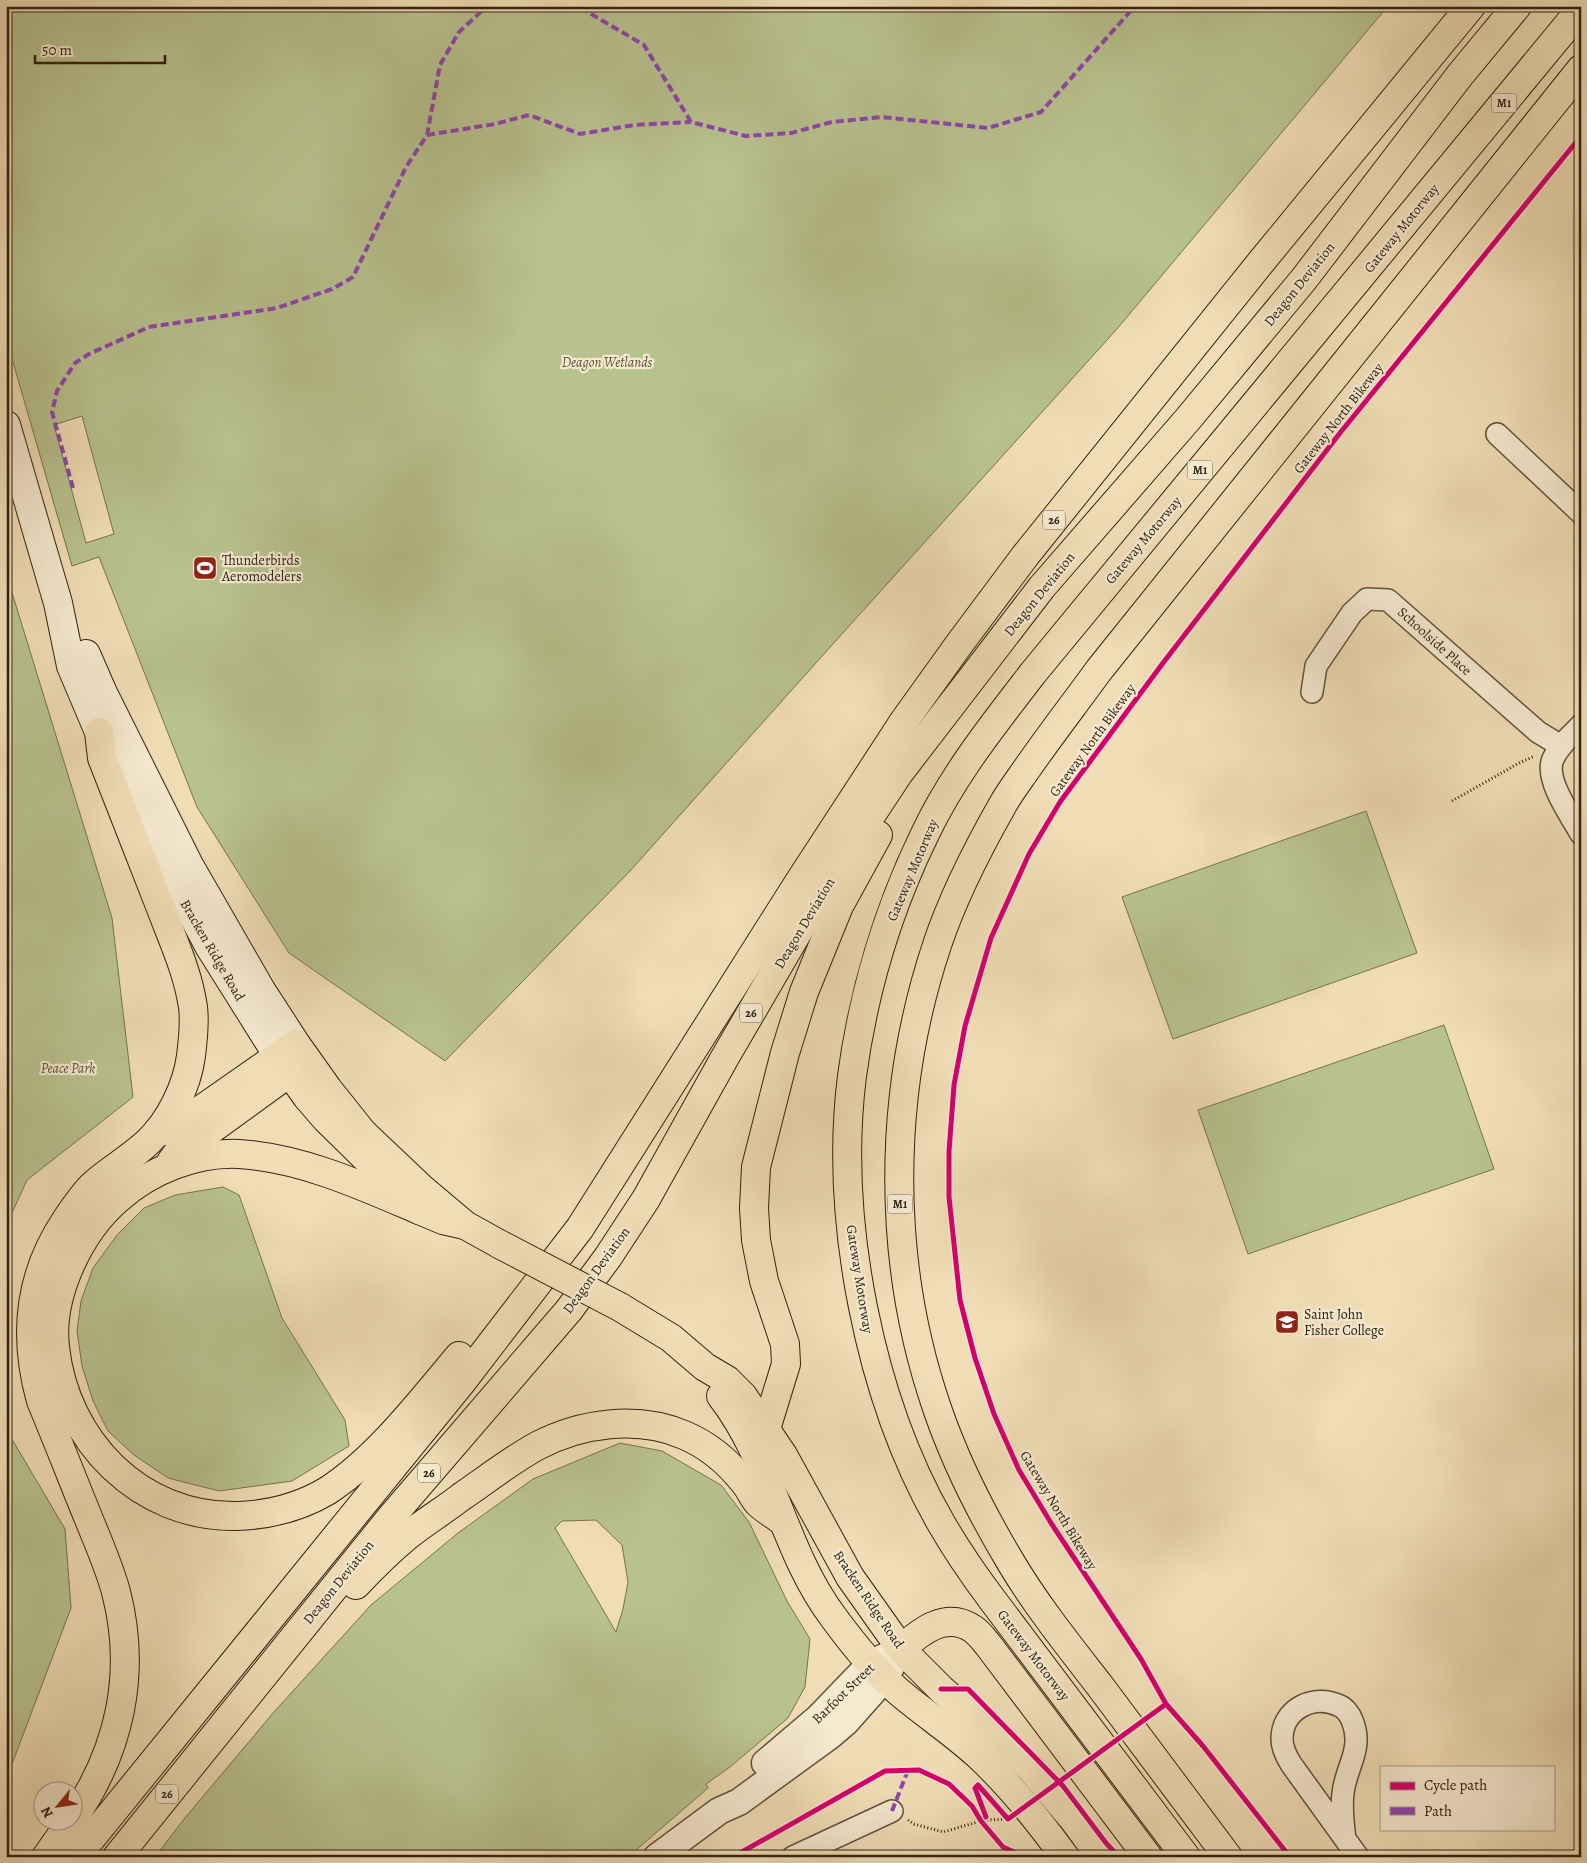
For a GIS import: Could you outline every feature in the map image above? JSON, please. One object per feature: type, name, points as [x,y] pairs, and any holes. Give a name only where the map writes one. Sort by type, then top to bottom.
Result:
[{"type":"main road","name":"Deagon Deviation","points":[[76,1857],[461,1383],[580,1228],[830,834],[904,722],[1025,556],[1254,270],[1471,6]]},
{"type":"main road","name":"Deagon Deviation","points":[[117,1857],[392,1516],[569,1310],[608,1257],[646,1199],[724,1059],[827,882],[899,773],[1042,587],[1188,419],[1304,279],[1460,75],[1517,6]]},
{"type":"main road","name":"Gateway Motorway","points":[[1186,1857],[961,1557],[940,1522],[904,1447],[882,1386],[864,1316],[851,1227],[848,1147],[852,1077],[868,993],[891,916],[924,835],[950,787],[977,747],[1033,673],[1581,9]]},
{"type":"main road","name":"M1","points":[[1228,1857],[1054,1626],[1012,1564],[972,1492],[938,1412],[919,1344],[906,1275],[899,1198],[900,1137],[907,1069],[918,1013],[937,944],[968,870],[1004,802],[1046,740],[1099,670],[1581,69]]},
{"type":"main road","name":"Bracken Ridge Road","points":[[6,425],[58,603],[71,666],[98,732],[128,794],[209,946],[292,1058],[328,1089],[363,1132],[421,1188],[465,1225],[655,1327],[705,1367],[727,1380],[743,1396],[766,1429],[807,1495],[850,1577],[901,1649],[941,1688],[1030,1768],[1074,1820],[1101,1857]]},
{"type":"main road","name":"Bracken Ridge Road","points":[[58,603],[88,658],[103,693],[194,873],[256,982],[292,1058],[307,1097],[338,1132],[377,1169],[412,1197],[419,1210],[443,1220],[465,1225]]},
{"type":"main road","points":[[82,1804],[97,1780],[112,1744],[121,1713],[124,1652],[116,1592],[107,1563],[41,1401],[34,1377],[30,1344],[32,1307],[41,1266],[54,1237],[72,1210],[93,1185],[141,1148],[157,1132],[174,1105],[188,1071],[191,1056],[193,1009],[190,992],[173,940],[102,758],[98,732]]},
{"type":"main road","points":[[766,1429],[786,1364],[785,1344],[764,1281],[756,1240],[754,1208],[756,1167],[785,1053],[804,992],[839,906],[894,807],[899,773]]},
{"type":"main road","points":[[168,1167],[176,1155],[292,1058]]},
{"type":"main road","points":[[157,1132],[172,1130],[292,1058]]},
{"type":"main road","points":[[419,1210],[327,1174],[269,1158],[237,1154],[213,1155],[168,1167],[130,1188],[104,1211],[88,1231],[72,1260],[62,1289],[56,1316],[54,1345],[67,1399],[80,1426],[94,1447],[113,1468],[132,1484],[178,1507],[205,1514],[256,1515],[290,1507],[326,1491],[348,1476],[409,1415],[486,1325],[516,1312]]},
{"type":"main road","name":"Bracken Ridge Road","points":[[705,1367],[715,1389],[737,1418],[749,1440],[798,1557],[815,1590],[832,1616],[898,1691],[952,1732],[979,1756],[1042,1826],[1065,1857]]},
{"type":"main road","points":[[292,1639],[326,1621],[379,1561],[407,1536],[506,1465],[537,1446],[568,1433],[595,1426],[623,1423],[652,1426],[683,1434],[715,1452],[735,1471],[758,1502],[782,1521]]},
{"type":"main road","points":[[901,1649],[919,1632],[948,1621],[960,1622],[974,1630],[989,1646],[1148,1857]]},
{"type":"main road","points":[[46,1857],[65,1830]]},
{"type":"street","points":[[1497,434],[1581,514]]},
{"type":"street","name":"Schoolside Place","points":[[1312,692],[1316,666],[1352,613],[1367,599],[1388,600],[1538,732],[1561,746]]},
{"type":"street","points":[[1581,725],[1561,746],[1552,760],[1551,773],[1555,788],[1581,834]]},
{"type":"street","name":"Barfoot Street","points":[[657,1857],[719,1811],[730,1791],[901,1649]]},
{"type":"street","points":[[1345,1839],[1341,1810],[1343,1792],[1357,1743],[1356,1730],[1351,1717],[1341,1706],[1326,1702],[1301,1705],[1291,1713],[1284,1726],[1282,1739],[1284,1752],[1290,1764],[1358,1857]]},
{"type":"street","points":[[793,1857],[892,1811]]},
{"type":"path","points":[[1452,801],[1521,762],[1561,746]]},
{"type":"path","points":[[892,1811],[914,1824],[943,1832],[984,1821],[1009,1818]]},
{"type":"path","points":[[984,1812],[984,1821]]},
{"type":"path","points":[[1002,1812],[1009,1818]]},
{"type":"path","points":[[977,1814],[984,1821],[988,1829]]},
{"type":"green space","name":"Deagon Wetlands","points":[[6,6],[1388,6],[1116,330],[630,871],[445,1061],[289,953],[197,807],[99,557],[72,566],[6,338]],"holes":[[[82,416],[114,534],[86,543],[54,425]]]},
{"type":"green space","name":"Peace Park","points":[[6,573],[112,918],[133,1097],[27,1180],[6,1226]]},
{"type":"green space","points":[[1366,811],[1417,953],[1173,1039],[1122,897]]},
{"type":"green space","points":[[1444,1025],[1494,1169],[1248,1254],[1198,1110]]},
{"type":"green space","points":[[223,1187],[239,1195],[282,1318],[345,1420],[349,1446],[292,1481],[219,1491],[168,1478],[134,1455],[108,1431],[93,1401],[82,1366],[77,1331],[81,1301],[93,1268],[117,1235],[144,1208],[175,1195]]},
{"type":"green space","points":[[6,1429],[65,1529],[71,1608],[6,1780]]},
{"type":"green space","points":[[620,1443],[662,1451],[721,1485],[749,1522],[787,1601],[810,1639],[805,1687],[788,1718],[730,1767],[706,1784],[708,1788],[628,1857],[155,1857],[184,1819],[274,1712],[371,1605],[458,1533],[533,1479]],"holes":[[[596,1520],[622,1545],[628,1582],[616,1632],[555,1528],[562,1521]]]},
{"type":"marked path","points":[[73,488],[52,412],[57,391],[75,363],[89,354],[149,327],[277,308],[332,289],[353,277],[406,167],[427,135],[440,65],[459,32],[487,6]]},
{"type":"marked path","points":[[582,6],[586,11],[644,45],[691,122],[746,136],[791,133],[832,122],[882,117],[988,128],[1041,112],[1135,6]]},
{"type":"marked path","points":[[427,135],[495,124],[529,115],[580,134],[634,125],[691,122]]},
{"type":"marked path","points":[[892,1811],[908,1770]]},
{"type":"cycle path","name":"Gateway North Bikeway","points":[[1290,1857],[1203,1746],[1166,1704],[1141,1659],[1051,1523],[1019,1470],[994,1414],[975,1358],[960,1300],[949,1197],[949,1151],[954,1085],[965,1026],[991,938],[1029,854],[1060,802],[1163,663],[1340,433],[1581,136]]},
{"type":"cycle path","points":[[941,1689],[968,1689],[1063,1786],[1106,1843],[1119,1857]]},
{"type":"cycle path","points":[[986,1817],[975,1788],[978,1785],[1008,1819],[1166,1704]]},
{"type":"cycle path","points":[[733,1857],[885,1771],[919,1770],[949,1784],[972,1806],[981,1821],[1003,1847],[1025,1857]]},
{"type":"place","name":"Thunderbirds Aeromodelers","points":[[205,568]]},
{"type":"place","name":"Saint John Fisher College","points":[[1287,1322]]}]
